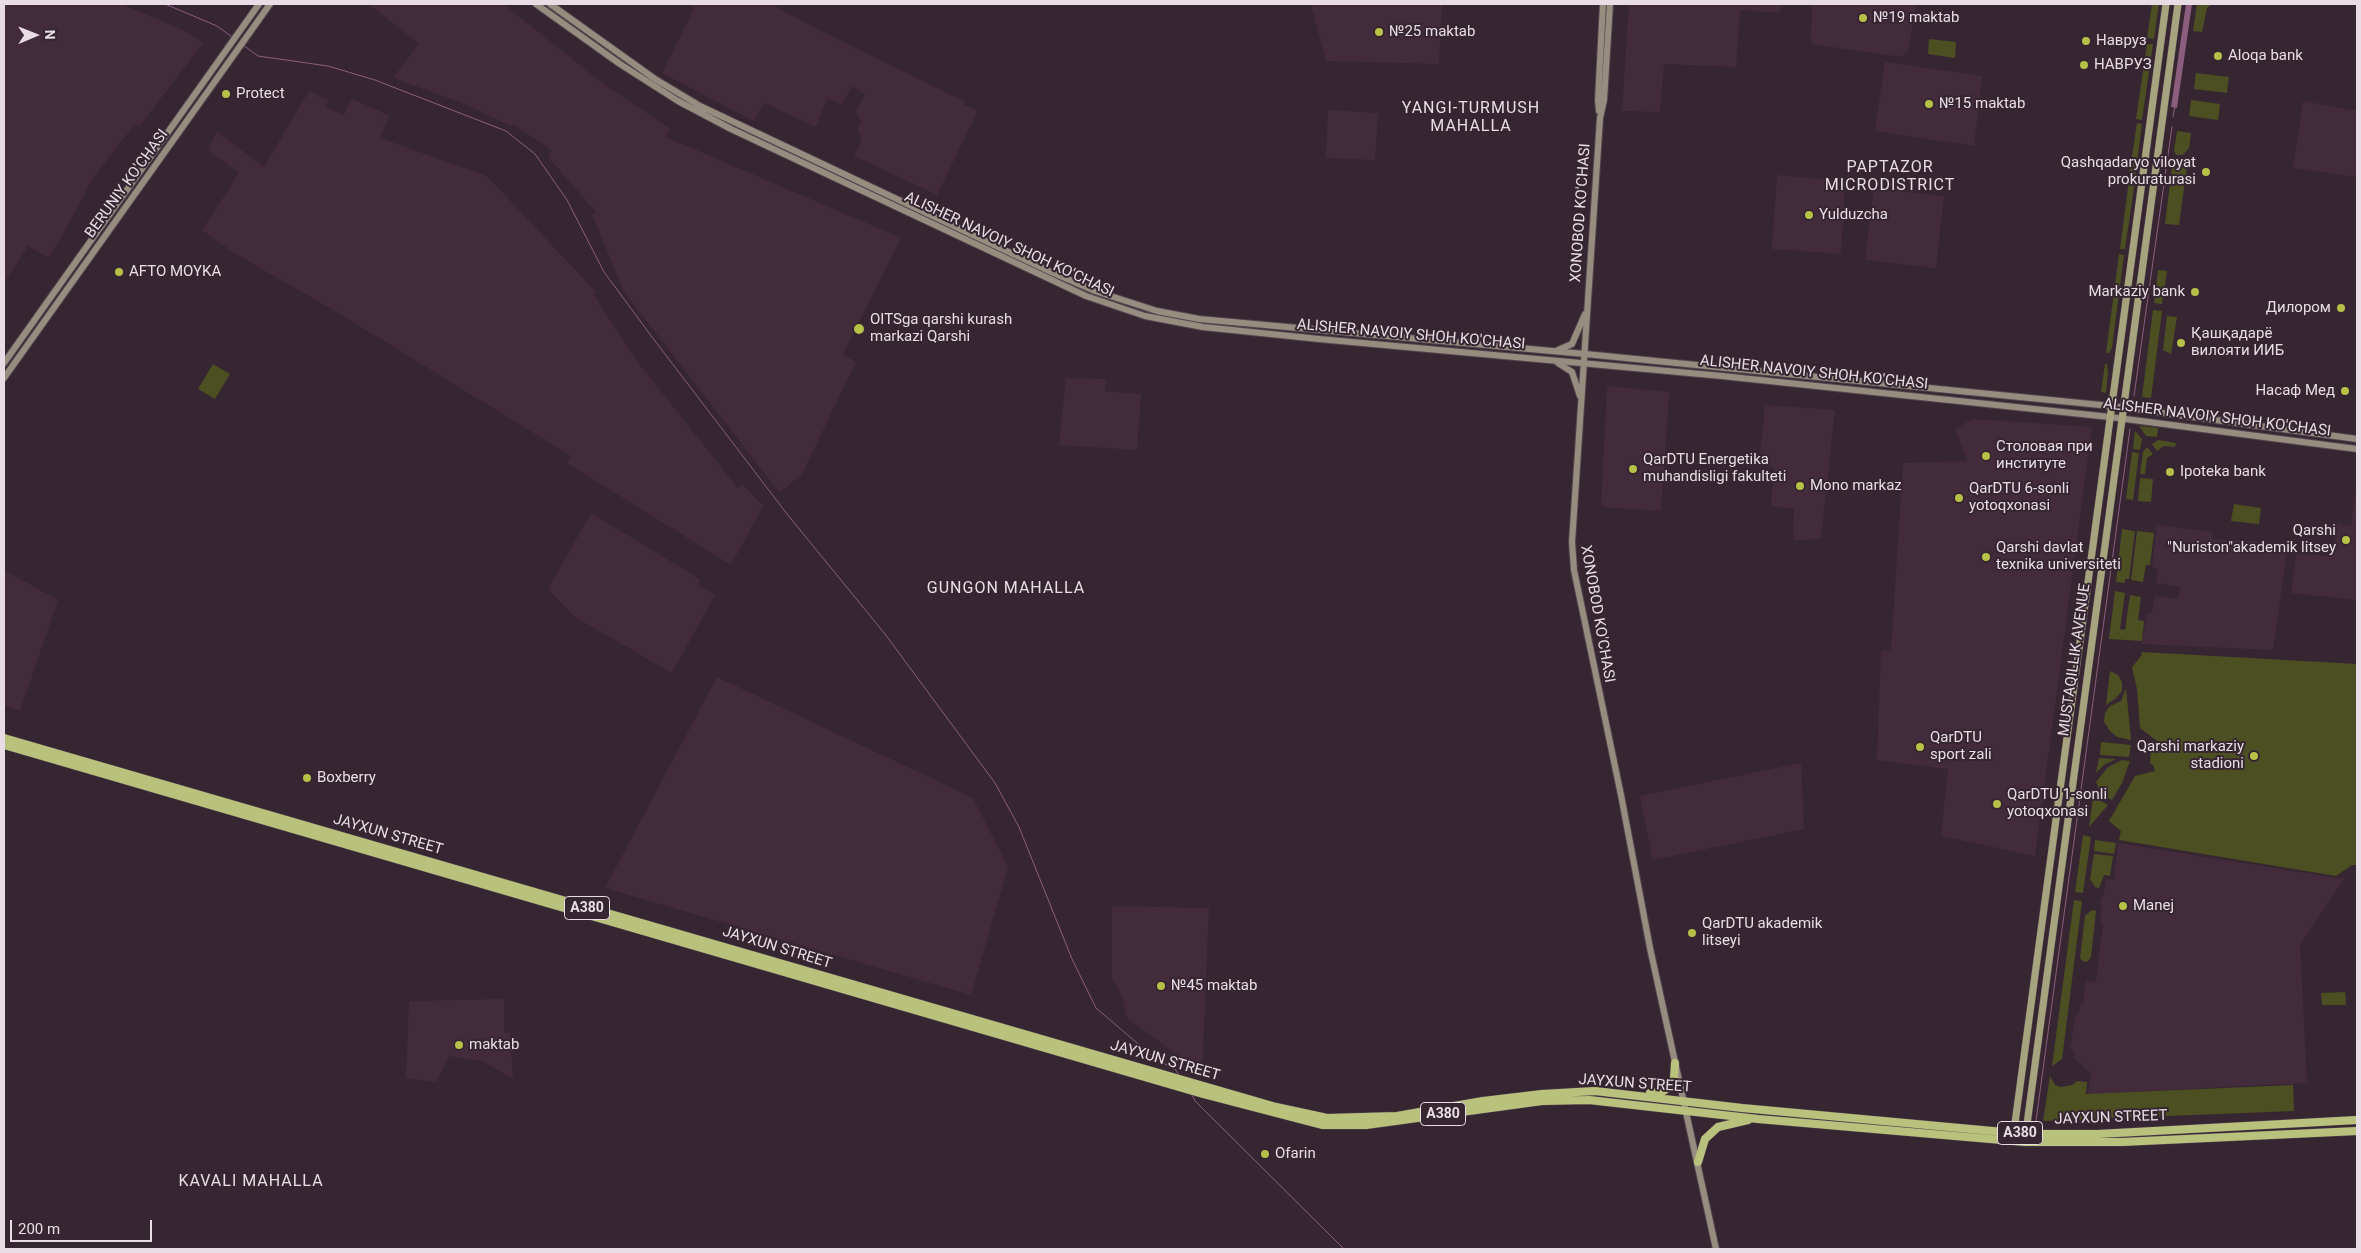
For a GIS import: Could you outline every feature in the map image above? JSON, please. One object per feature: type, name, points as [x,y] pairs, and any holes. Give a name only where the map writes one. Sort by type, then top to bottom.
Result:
[{"type":"highway","name":"JAYXUN STREET","points":[[4,738],[1170,1076],[1204,1090],[1322,1125],[1366,1125],[1542,1101],[1589,1100],[1758,1119],[2012,1141],[2025,1138],[2357,1120]]},
{"type":"highway","name":"JAYXUN STREET","points":[[4,745],[1156,1080],[1299,1113],[1346,1118],[1397,1116],[1483,1101],[1542,1094],[1595,1092],[2014,1132],[2025,1138],[2122,1142],[2357,1131]]},
{"type":"highway","points":[[1626,1094],[1662,1092],[1669,1087],[1674,1078],[1676,1063]]},
{"type":"highway","points":[[1698,1162],[1705,1139],[1718,1127],[1758,1119]]},
{"type":"main road","name":"BERUNIY KO'CHASI","points":[[4,362],[259,4]]},
{"type":"main road","name":"BERUNIY KO'CHASI","points":[[4,378],[270,4]]},
{"type":"main road","name":"ALISHER NAVOIY SHOH KO'CHASI","points":[[536,4],[620,64],[686,106],[739,133],[1060,276],[1128,303],[1199,319],[1585,354],[1942,399],[2123,418],[2357,449]]},
{"type":"main road","name":"ALISHER NAVOIY SHOH KO'CHASI","points":[[550,4],[655,79],[700,106],[945,225],[1087,297],[1145,316],[1203,327],[1333,341],[1584,363],[1943,390],[2111,406],[2357,439]]},
{"type":"main road","name":"XONOBOD KO'CHASI","points":[[1603,4],[1598,100],[1600,114],[1572,542],[1574,570],[1621,795],[1650,948],[1716,1249]]},
{"type":"main road","name":"XONOBOD KO'CHASI","points":[[1600,114],[1604,100],[1610,4]]},
{"type":"main road","name":"MUSTAQILLIK AVENUE","points":[[2012,1141],[2166,4]]},
{"type":"main road","name":"MUSTAQILLIK AVENUE","points":[[2025,1138],[2178,4]]},
{"type":"main road","points":[[193,96],[201,101]]},
{"type":"main road","points":[[67,274],[74,278]]},
{"type":"main road","points":[[1554,352],[1572,344],[1588,309]]},
{"type":"main road","points":[[1333,341],[1334,331]]},
{"type":"main road","points":[[1553,360],[1572,372],[1581,404]]},
{"type":"main road","points":[[1942,399],[1943,390]]},
{"type":"main road","points":[[2080,648],[2090,649]]},
{"type":"shaded area","points":[[4,4],[121,4],[185,31],[203,43],[139,127],[135,124],[93,178],[60,240],[48,258],[28,246],[4,283]]},
{"type":"shaded area","points":[[369,4],[503,4],[605,85],[669,128],[666,137],[901,238],[843,354],[856,362],[802,474],[780,493],[624,292],[592,214],[596,212],[548,157],[552,150],[513,124],[510,126],[468,105],[393,78],[419,44]]},
{"type":"shaded area","points":[[696,4],[771,4],[821,31],[966,102],[964,105],[978,111],[937,195],[854,156],[862,139],[858,130],[861,121],[856,111],[865,94],[852,86],[842,104],[827,98],[816,127],[764,103],[754,121],[662,73]]},
{"type":"shaded area","name":"№25 maktab","points":[[1311,4],[1442,4],[1439,64],[1326,61]]},
{"type":"shaded area","points":[[1629,4],[1781,4],[1780,13],[1740,10],[1736,67],[1664,64],[1660,112],[1622,111]]},
{"type":"shaded area","name":"№19 maktab","points":[[1812,4],[1916,4],[1908,51],[1902,57],[1811,44]]},
{"type":"shaded area","points":[[2186,4],[2192,4],[2177,108],[2171,107]]},
{"type":"shaded area","name":"№15 maktab","points":[[1885,62],[1982,76],[1974,146],[1875,131]]},
{"type":"shaded area","points":[[309,91],[328,100],[326,107],[343,115],[352,99],[389,115],[380,138],[487,176],[596,292],[594,295],[636,360],[738,488],[743,485],[763,506],[731,565],[567,463],[571,456],[335,311],[234,253],[202,230],[239,173],[208,150],[217,131],[264,167]]},
{"type":"shaded area","points":[[2303,101],[2357,111],[2357,177],[2293,168]]},
{"type":"shaded area","points":[[1328,110],[1378,113],[1375,160],[1326,158]]},
{"type":"shaded area","name":"Yulduzcha","points":[[1777,175],[1845,181],[1841,254],[1772,249]]},
{"type":"shaded area","points":[[1874,188],[1944,196],[1936,268],[1865,260]]},
{"type":"shaded area","points":[[1066,378],[1106,379],[1105,391],[1141,394],[1137,450],[1059,445]]},
{"type":"shaded area","name":"QarDTU Energetika muhandisligi fakulteti","points":[[1607,386],[1669,392],[1661,511],[1601,507]]},
{"type":"shaded area","name":"Mono markaz","points":[[1765,405],[1835,410],[1821,539],[1793,540],[1794,509],[1771,506],[1774,467],[1759,465]]},
{"type":"shaded area","name":"Qarshi davlat texnika universiteti","points":[[1972,419],[2092,427],[2035,856],[1941,836],[1948,769],[1877,760],[1881,651],[1891,651],[1903,463],[1968,461],[1955,430]]},
{"type":"shaded area","name":"Qarshi \"Nuriston\"akademik litsey","points":[[2357,481],[2357,600],[2291,593],[2296,554],[2333,556],[2337,524],[2351,526]]},
{"type":"shaded area","points":[[591,513],[700,579],[698,585],[715,595],[672,673],[575,617],[548,589]]},
{"type":"shaded area","points":[[2157,525],[2213,532],[2212,539],[2288,543],[2273,650],[2142,644],[2147,613],[2152,613],[2155,596],[2178,599],[2180,587],[2156,583],[2158,568],[2152,567]]},
{"type":"shaded area","points":[[4,570],[58,600],[20,711],[4,705]]},
{"type":"shaded area","points":[[717,677],[973,798],[1008,867],[971,995],[605,888]]},
{"type":"shaded area","points":[[1801,763],[1804,829],[1653,860],[1640,796]]},
{"type":"shaded area","points":[[2118,843],[2344,879],[2300,945],[2307,1083],[2088,1094],[2091,1074],[2073,1057],[2076,1054],[2070,1049],[2076,1014],[2079,1014],[2080,1004],[2083,1004],[2086,981],[2096,982],[2103,924],[2100,923],[2102,910],[2100,901],[2104,893],[2106,879],[2114,880]]},
{"type":"shaded area","name":"№45 maktab","points":[[1112,906],[1209,908],[1202,1073],[1127,1018],[1121,994],[1112,979]]},
{"type":"shaded area","name":"maktab","points":[[504,999],[504,1033],[510,1033],[513,1079],[482,1061],[449,1056],[437,1082],[406,1078],[409,1001]]},
{"type":"green space","points":[[2152,4],[2159,4],[2154,39],[2147,38]]},
{"type":"green space","points":[[2197,4],[2212,4],[2207,8],[2202,32],[2193,31]]},
{"type":"green space","points":[[1929,39],[1956,42],[1955,58],[1928,54]]},
{"type":"green space","points":[[2147,44],[2153,44],[2142,120],[2136,119]]},
{"type":"green space","points":[[2196,73],[2229,77],[2227,93],[2194,89]]},
{"type":"green space","points":[[2191,100],[2220,104],[2218,120],[2189,116]]},
{"type":"green space","points":[[2137,123],[2142,124],[2135,177],[2129,176]]},
{"type":"green space","points":[[2177,131],[2191,133],[2189,148],[2183,155],[2176,155],[2174,151]]},
{"type":"green space","points":[[2175,157],[2182,158],[2187,166],[2179,225],[2165,224],[2173,159]]},
{"type":"green space","points":[[2129,180],[2135,181],[2125,249],[2120,249]]},
{"type":"green space","points":[[2119,254],[2124,255],[2112,348],[2109,353],[2106,353]]},
{"type":"green space","points":[[2158,270],[2167,271],[2162,304],[2154,303]]},
{"type":"green space","points":[[2153,310],[2162,311],[2151,398],[2142,397]]},
{"type":"green space","points":[[2167,316],[2177,317],[2171,354],[2163,350]]},
{"type":"green space","points":[[213,364],[230,374],[215,399],[198,389]]},
{"type":"green space","points":[[2105,364],[2107,364],[2108,373],[2106,393],[2101,392]]},
{"type":"green space","points":[[2139,426],[2158,428],[2157,437],[2146,436]]},
{"type":"green space","points":[[2135,431],[2142,439],[2140,450],[2133,449]]},
{"type":"green space","points":[[2158,440],[2176,443],[2175,447],[2164,446],[2157,451],[2152,444]]},
{"type":"green space","points":[[2147,447],[2153,454],[2147,458],[2145,474],[2140,474],[2143,452]]},
{"type":"green space","points":[[2132,452],[2139,453],[2133,500],[2126,499]]},
{"type":"green space","points":[[2140,478],[2153,479],[2151,502],[2138,501]]},
{"type":"green space","points":[[2234,504],[2261,508],[2259,524],[2231,521]]},
{"type":"green space","points":[[2122,529],[2135,531],[2129,579],[2125,579],[2125,583],[2116,582]]},
{"type":"green space","points":[[2137,531],[2154,533],[2150,565],[2146,565],[2143,582],[2131,580]]},
{"type":"green space","points":[[2115,591],[2125,593],[2120,629],[2125,630],[2130,595],[2141,597],[2138,620],[2144,621],[2142,641],[2109,639]]},
{"type":"green space","name":"Qarshi markaziy stadioni","points":[[2142,652],[2357,664],[2357,865],[2352,865],[2336,876],[2119,840],[2121,831],[2109,821],[2135,776],[2155,771],[2153,765],[2150,764],[2151,748],[2154,748],[2157,741],[2140,728],[2137,689],[2132,667]]},
{"type":"green space","points":[[2110,671],[2118,675],[2122,682],[2122,691],[2106,705]]},
{"type":"green space","points":[[2126,688],[2131,740],[2117,737],[2104,722],[2105,713],[2110,706],[2121,701]]},
{"type":"green space","points":[[2101,742],[2131,745],[2129,757],[2100,755]]},
{"type":"green space","points":[[2099,758],[2116,759],[2104,765],[2096,773]]},
{"type":"green space","points":[[2122,760],[2130,761],[2122,783],[2112,800],[2102,795],[2096,782],[2108,767]]},
{"type":"green space","points":[[2094,790],[2101,801],[2108,805],[2089,827]]},
{"type":"green space","points":[[2083,835],[2091,837],[2083,893],[2075,892]]},
{"type":"green space","points":[[2095,840],[2116,843],[2114,854],[2094,851]]},
{"type":"green space","points":[[2094,854],[2113,856],[2110,876],[2104,875],[2099,888],[2095,887],[2090,879]]},
{"type":"green space","points":[[2074,900],[2082,901],[2062,1059],[2052,1066]]},
{"type":"green space","points":[[2092,910],[2096,911],[2091,957],[2087,962],[2080,958],[2085,916]]},
{"type":"green space","points":[[2345,992],[2346,1005],[2322,1005],[2321,993]]},
{"type":"green space","points":[[2050,1076],[2055,1085],[2061,1087],[2072,1085],[2077,1081],[2087,1082],[2086,1094],[2293,1085],[2294,1111],[2043,1121]]},
{"type":"waterway","points":[[165,4],[217,26],[232,37]]},
{"type":"waterway","points":[[243,45],[258,56],[328,66],[375,80],[506,131],[535,154],[567,200],[604,272],[787,514],[885,634],[995,783],[1019,827],[1072,959],[1096,1008],[1157,1060],[1175,1069],[1179,1075]]},
{"type":"waterway","points":[[2173,117],[2175,106]]},
{"type":"waterway","points":[[2134,396],[2172,127]]},
{"type":"waterway","points":[[2036,1121],[2130,429]]},
{"type":"waterway","points":[[1191,1093],[1195,1101],[1344,1249]]},
{"type":"place","name":"№19 maktab","points":[[1863,18]]},
{"type":"place","name":"№25 maktab","points":[[1379,32]]},
{"type":"place","name":"Навруз","points":[[2086,41]]},
{"type":"place","name":"Aloqa bank","points":[[2218,56]]},
{"type":"place","name":"НАВРУЗ","points":[[2084,65]]},
{"type":"place","name":"Protect","points":[[226,94]]},
{"type":"place","name":"№15 maktab","points":[[1929,104]]},
{"type":"place","name":"Qashqadaryo viloyat prokuraturasi","points":[[2206,172]]},
{"type":"place","name":"Yulduzcha","points":[[1809,215]]},
{"type":"place","name":"AFTO MOYKA","points":[[119,272]]},
{"type":"place","name":"Markaziy bank","points":[[2195,292]]},
{"type":"place","name":"Дилором","points":[[2341,308]]},
{"type":"place","name":"OITSga qarshi kurash markazi Qarshi","points":[[859,329]]},
{"type":"place","name":"Қашқадарё вилояти ИИБ","points":[[2181,343]]},
{"type":"place","name":"Насаф Мед","points":[[2345,391]]},
{"type":"place","name":"Столовая при институте","points":[[1986,456]]},
{"type":"place","name":"QarDTU Energetika muhandisligi fakulteti","points":[[1633,469]]},
{"type":"place","name":"Ipoteka bank","points":[[2170,472]]},
{"type":"place","name":"Mono markaz","points":[[1800,486]]},
{"type":"place","name":"QarDTU 6-sonli yotoqxonasi","points":[[1959,498]]},
{"type":"place","name":"Qarshi \"Nuriston\"akademik litsey","points":[[2346,540]]},
{"type":"place","name":"Qarshi davlat texnika universiteti","points":[[1986,557]]},
{"type":"place","name":"QarDTU sport zali","points":[[1920,747]]},
{"type":"place","name":"Qarshi markaziy stadioni","points":[[2254,756]]},
{"type":"place","name":"Boxberry","points":[[307,778]]},
{"type":"place","name":"QarDTU 1-sonli yotoqxonasi","points":[[1997,804]]},
{"type":"place","name":"Manej","points":[[2123,906]]},
{"type":"place","name":"QarDTU akademik litseyi","points":[[1692,933]]},
{"type":"place","name":"№45 maktab","points":[[1161,986]]},
{"type":"place","name":"maktab","points":[[459,1045]]},
{"type":"place","name":"Ofarin","points":[[1265,1154]]},
{"type":"district","name":"YANGI-TURMUSH MAHALLA","points":[[1471,118]]},
{"type":"district","name":"PAРTAZOR MICRODISTRICT","points":[[1890,177]]},
{"type":"district","name":"GUNGON MAHALLA","points":[[1006,589]]},
{"type":"district","name":"KAVALI MAHALLA","points":[[251,1182]]}]
